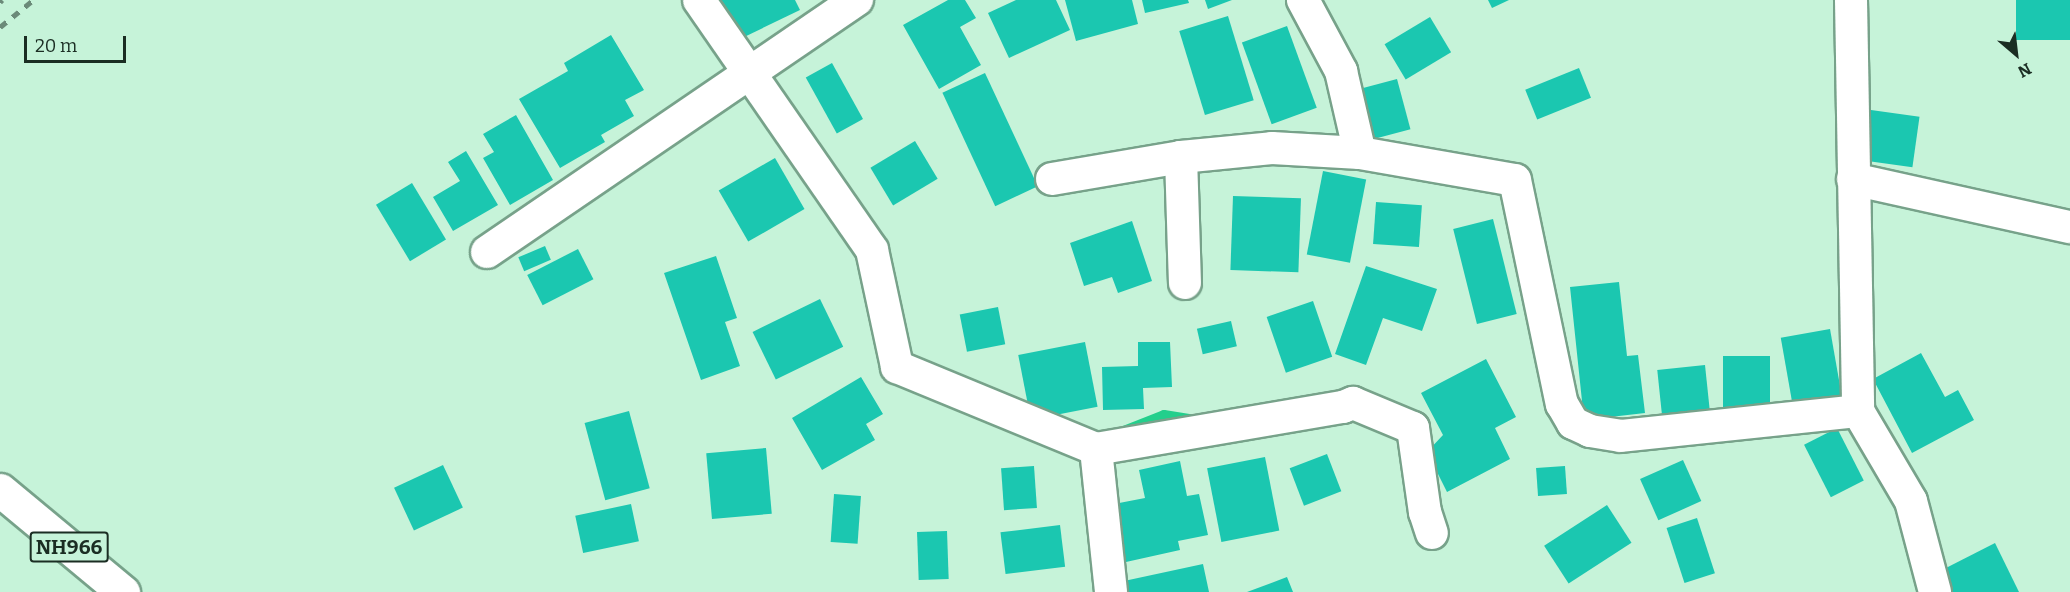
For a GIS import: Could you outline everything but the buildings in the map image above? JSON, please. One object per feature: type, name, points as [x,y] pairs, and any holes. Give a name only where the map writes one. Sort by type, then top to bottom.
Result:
[{"type":"highway","name":"NH966","points":[[7,496],[123,592]]},
{"type":"street","points":[[699,0],[872,250],[897,367],[1096,449],[1343,407],[1353,403],[1413,428],[1425,512],[1432,534]]},
{"type":"street","points":[[487,252],[748,72],[857,0]]},
{"type":"street","points":[[1303,0],[1341,71],[1360,153]]},
{"type":"street","points":[[1851,0],[1858,411],[1911,501],[1935,592]]},
{"type":"street","points":[[1052,179],[1181,157],[1272,148],[1360,153],[1515,180],[1562,404],[1573,423],[1590,431],[1621,436],[1858,411]]},
{"type":"street","points":[[1181,157],[1185,283]]},
{"type":"street","points":[[1853,179],[2070,227]]},
{"type":"street","points":[[1096,449],[1111,592]]},
{"type":"waterway","points":[[1124,431],[1164,415],[1197,420]]},
{"type":"railway","points":[[0,27],[33,0]]}]
